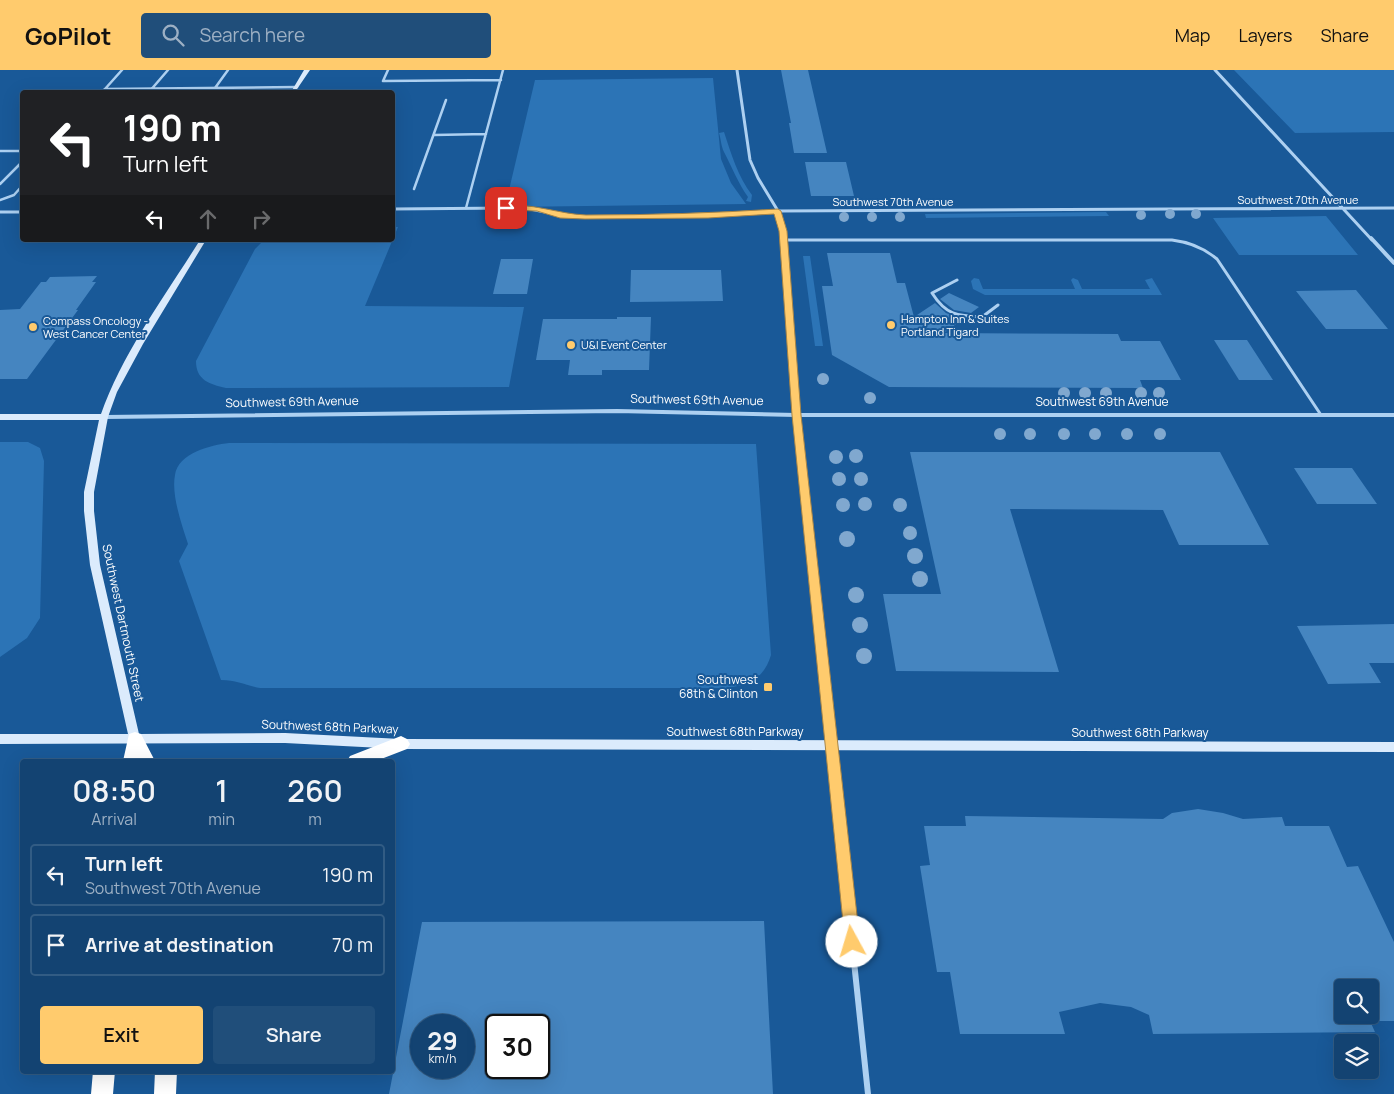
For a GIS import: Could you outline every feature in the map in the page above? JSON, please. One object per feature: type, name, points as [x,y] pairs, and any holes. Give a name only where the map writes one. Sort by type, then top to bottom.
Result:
[{"type":"highway","points":[[132,759],[135,739]]},
{"type":"highway","points":[[135,739],[145,759]]},
{"type":"highway","points":[[361,759],[401,744]]},
{"type":"highway","points":[[102,1094],[104,1074]]},
{"type":"highway","points":[[165,1094],[166,1074]]},
{"type":"main road","points":[[295,90],[307,70]]},
{"type":"main road","name":"Southwest Dartmouth Street","points":[[135,739],[100,585],[89,511],[94,463],[104,417],[119,379],[202,242]]},
{"type":"main road","name":"Southwest 69th Avenue","points":[[0,417],[104,417]]},
{"type":"main road","name":"Southwest 68th Parkway","points":[[0,739],[285,738],[401,744],[1394,747]]},
{"type":"street","points":[[737,70],[750,160],[758,178],[778,211],[784,240],[796,415],[868,1094]]},
{"type":"street","points":[[1216,70],[1394,263]]},
{"type":"street","name":"Southwest 70th Avenue","points":[[395,209],[525,208],[560,215],[585,217],[708,216],[778,211],[1394,208]]},
{"type":"street","points":[[0,212],[20,212]]},
{"type":"street","name":"Southwest 69th Avenue","points":[[104,417],[477,412],[796,415],[1394,415]]},
{"type":"lane","points":[[105,89],[122,70]]},
{"type":"lane","points":[[153,88],[168,70]]},
{"type":"lane","points":[[215,88],[228,70]]},
{"type":"lane","points":[[388,70],[383,81],[501,80]]},
{"type":"lane","points":[[466,208],[503,70]]},
{"type":"lane","points":[[105,89],[215,88],[295,90]]},
{"type":"lane","points":[[414,189],[446,100]]},
{"type":"lane","points":[[434,135],[486,134]]},
{"type":"lane","points":[[0,151],[20,151]]},
{"type":"lane","points":[[0,184],[20,164]]},
{"type":"lane","points":[[0,200],[14,195],[20,188]]},
{"type":"lane","points":[[784,240],[1172,240],[1198,246],[1217,259],[1321,415]]},
{"type":"lane","points":[[957,280],[932,293],[939,307],[956,316],[982,317],[998,305]]},
{"type":"shaded area","points":[[1234,70],[1394,70],[1394,132],[1295,133]]},
{"type":"shaded area","points":[[713,78],[721,159],[731,183],[746,204],[505,207],[535,80]]},
{"type":"shaded area","points":[[724,132],[739,173],[752,195],[751,202],[746,201],[748,197],[723,150],[719,133]]},
{"type":"shaded area","points":[[1106,212],[1109,216],[926,218],[925,214]]},
{"type":"shaded area","points":[[1326,216],[1358,255],[1239,255],[1213,218]]},
{"type":"shaded area","points":[[262,242],[392,242],[365,306],[524,307],[509,387],[226,388],[209,383],[198,373],[196,361],[255,249]]},
{"type":"shaded area","points":[[803,256],[810,256],[823,346],[815,346]]},
{"type":"shaded area","points":[[974,278],[979,279],[983,289],[1075,289],[1071,280],[1073,278],[1078,280],[1082,289],[1150,289],[1145,280],[1152,278],[1162,295],[985,295],[973,289],[971,281]]},
{"type":"shaded area","points":[[0,442],[28,442],[40,448],[44,461],[40,618],[27,638],[0,657]]},
{"type":"shaded area","points":[[229,443],[756,444],[771,655],[768,663],[755,679],[743,685],[727,688],[260,688],[221,680],[179,561],[188,544],[178,510],[174,483],[177,467],[182,461],[205,448]]},
{"type":"building","points":[[781,70],[808,70],[827,153],[794,153],[789,123],[791,123]]},
{"type":"building","points":[[805,162],[846,162],[854,196],[811,196]]},
{"type":"building","name":"Hampton Inn & Suites Portland Tigard","points":[[827,253],[890,253],[897,283],[905,283],[914,317],[935,303],[946,313],[963,319],[944,333],[1118,334],[1121,341],[1160,341],[1181,380],[1140,380],[1143,388],[889,387],[832,355],[822,286],[833,286]]},
{"type":"building","points":[[501,259],[533,259],[527,294],[493,294]]},
{"type":"building","points":[[631,270],[721,270],[723,301],[630,302]]},
{"type":"building","name":"Compass Oncology - West Cancer Center","points":[[97,276],[92,282],[96,282],[76,310],[78,310],[27,379],[0,379],[0,310],[20,309],[41,282],[46,282],[50,277]]},
{"type":"building","points":[[1356,290],[1388,329],[1326,329],[1296,291]]},
{"type":"building","points":[[949,293],[979,307],[971,313],[954,310],[940,299]]},
{"type":"building","points":[[617,317],[651,317],[649,370],[602,370],[602,375],[568,375],[570,360],[536,360],[543,319],[617,319]]},
{"type":"building","points":[[1214,340],[1247,340],[1273,380],[1239,380]]},
{"type":"building","points":[[910,452],[1220,452],[1269,545],[1179,545],[1163,510],[1010,509],[1059,672],[896,671],[883,594],[941,594]]},
{"type":"building","points":[[1294,468],[1352,468],[1377,504],[1317,504]]},
{"type":"building","points":[[1394,624],[1394,663],[1369,663],[1381,683],[1328,684],[1297,626]]},
{"type":"building","points":[[1198,809],[1223,813],[1243,819],[1282,817],[1285,826],[1329,826],[1347,867],[1358,866],[1394,942],[1394,1021],[1379,1021],[1379,979],[1334,979],[1334,1024],[1371,1024],[1375,1032],[1153,1034],[1149,1015],[1131,1007],[1100,1003],[1059,1012],[1065,1034],[960,1034],[950,972],[937,972],[920,866],[930,865],[924,826],[966,826],[965,816],[1163,819],[1172,813]]},
{"type":"building","points":[[764,921],[773,1094],[389,1094],[393,1074],[395,1074],[395,1063],[422,922]]},
{"type":"place","name":"Hampton Inn & Suites Portland Tigard","points":[[891,325]]},
{"type":"place","name":"Compass Oncology - West Cancer Center","points":[[33,327]]},
{"type":"place","name":"U&I Event Center","points":[[571,345]]},
{"type":"place","name":"Southwest 68th & Clinton","points":[[768,687]]},
{"type":"route","points":[[506,208],[538,209],[572,217],[708,216],[778,211],[783,231],[796,415],[852,942]]}]
